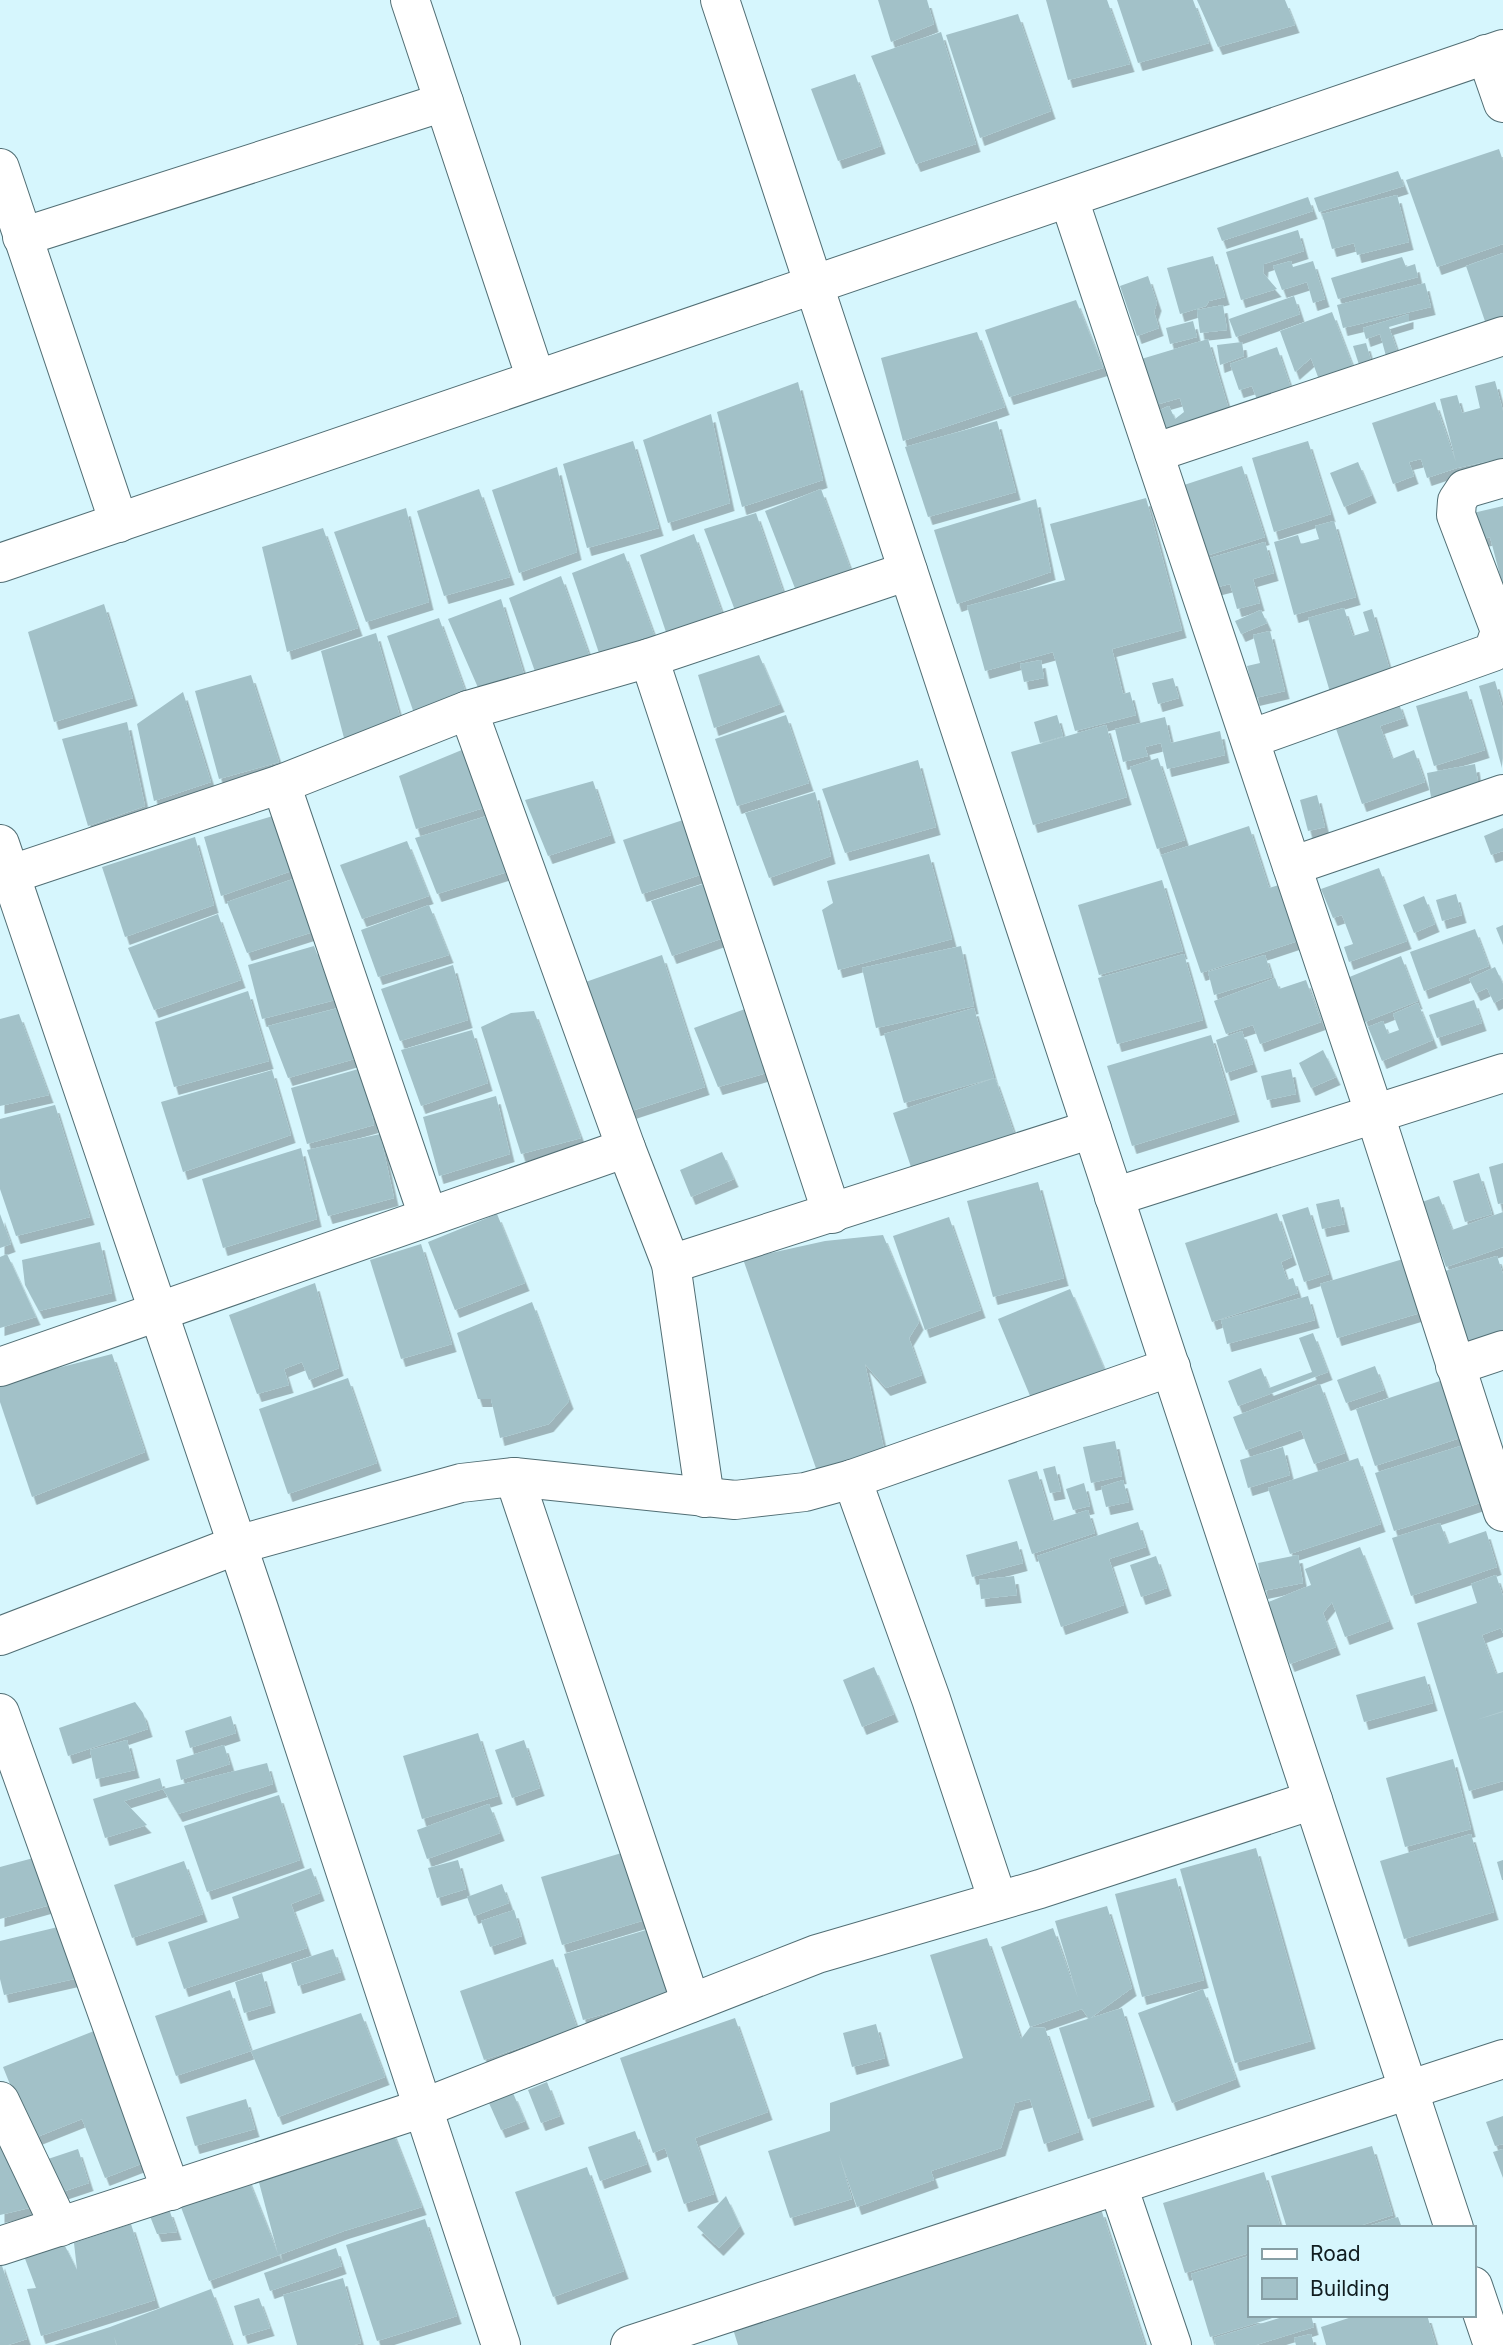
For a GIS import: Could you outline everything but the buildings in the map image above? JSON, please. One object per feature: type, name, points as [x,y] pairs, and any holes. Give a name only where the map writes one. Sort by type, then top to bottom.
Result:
[{"type":"street","points":[[410,0],[536,379]]},
{"type":"street","points":[[720,0],[1453,2226]]},
{"type":"street","points":[[0,563],[1495,52],[1503,103]]},
{"type":"street","points":[[22,237],[444,102]]},
{"type":"street","points":[[0,168],[119,523]]},
{"type":"street","points":[[1069,199],[1375,1115],[1503,1512]]},
{"type":"street","points":[[1154,453],[1503,336]]},
{"type":"street","points":[[1250,738],[1493,652],[1500,631],[1456,515],[1457,501],[1465,489],[1503,478]]},
{"type":"street","points":[[501,2345],[237,1545],[4,865],[281,784],[468,710],[649,658],[908,571]]},
{"type":"street","points":[[649,658],[832,1214]]},
{"type":"street","points":[[468,710],[626,1148],[671,1264],[705,1498]]},
{"type":"street","points":[[281,784],[428,1216]]},
{"type":"street","points":[[1292,866],[1503,794]]},
{"type":"street","points":[[1114,1197],[1503,1073]]},
{"type":"street","points":[[671,1264],[1092,1129]]},
{"type":"street","points":[[0,1367],[626,1148]]},
{"type":"street","points":[[1455,1366],[1503,1350]]},
{"type":"street","points":[[0,1636],[237,1545],[461,1483],[514,1477],[735,1500],[805,1492],[852,1479],[1171,1367]]},
{"type":"street","points":[[514,1477],[691,2003]]},
{"type":"street","points":[[852,1479],[931,1699],[998,1900]]},
{"type":"street","points":[[0,1713],[171,2191]]},
{"type":"street","points":[[0,2246],[423,2108],[817,1954],[1313,1800]]},
{"type":"street","points":[[630,2345],[706,2333],[1118,2186],[1503,2059]]},
{"type":"street","points":[[0,2101],[61,2227]]},
{"type":"street","points":[[1118,2186],[1172,2345]]},
{"type":"street","points":[[1475,2292],[1493,2345]]}]
